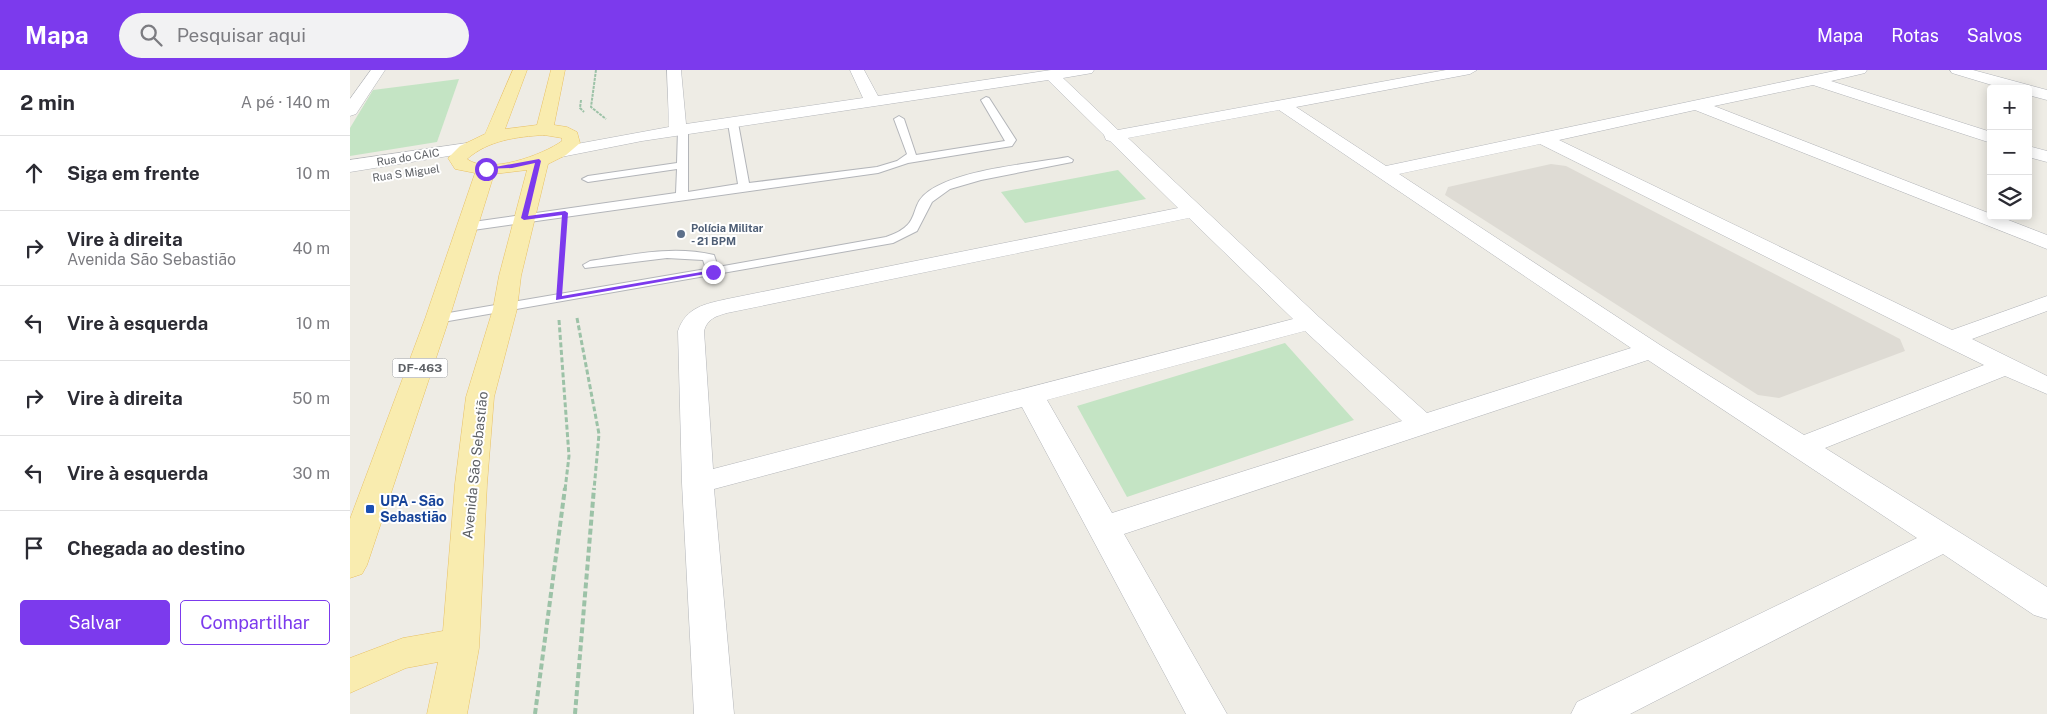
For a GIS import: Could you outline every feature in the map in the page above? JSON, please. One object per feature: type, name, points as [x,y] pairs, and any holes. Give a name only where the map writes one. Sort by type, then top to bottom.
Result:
[{"type":"main road","points":[[472,161],[492,138],[520,70]]},
{"type":"main road","points":[[544,130],[558,70]]},
{"type":"main road","points":[[472,161],[512,167],[539,161],[561,152],[571,143],[571,136],[562,131],[518,132],[492,138]]},
{"type":"main road","name":"DF-463","points":[[350,565],[438,319],[466,227],[472,161]]},
{"type":"main road","name":"Avenida São Sebastião","points":[[447,714],[460,648],[480,397],[505,309],[510,276],[539,161]]},
{"type":"main road","points":[[350,677],[398,654],[419,648],[441,645],[460,648]]},
{"type":"street","points":[[350,111],[378,70]]},
{"type":"street","points":[[674,70],[681,130]]},
{"type":"street","points":[[857,70],[873,102]]},
{"type":"street","points":[[561,152],[636,136],[1087,70]]},
{"type":"street","points":[[1112,136],[1470,70]]},
{"type":"street","points":[[1383,172],[1860,70]]},
{"type":"street","points":[[1957,70],[2009,85]]},
{"type":"street","points":[[1051,75],[1112,136],[1423,425]]},
{"type":"street","points":[[1814,80],[1987,137]]},
{"type":"street","points":[[2032,91],[2047,95]]},
{"type":"street","points":[[1281,104],[1651,350],[2047,605]]},
{"type":"street","points":[[1696,105],[2047,243]]},
{"type":"street","points":[[571,136],[636,136]]},
{"type":"street","points":[[1542,138],[2047,386]]},
{"type":"street","points":[[2032,152],[2047,157]]},
{"type":"street","name":"Rua do CAIC","points":[[350,166],[472,161]]},
{"type":"street","name":"Rua S Miguel","points":[[350,181],[472,161]]},
{"type":"street","points":[[714,714],[698,483],[691,331],[693,322],[699,314],[727,306],[1192,211]]},
{"type":"street","points":[[1950,339],[2047,303]]},
{"type":"street","points":[[698,483],[1310,322]]},
{"type":"street","points":[[1104,528],[1651,350]]},
{"type":"street","points":[[1801,447],[2006,366]]},
{"type":"street","points":[[1030,395],[1207,714]]},
{"type":"street","points":[[1591,714],[1944,539]]},
{"type":"lane","points":[[466,227],[744,187],[878,170],[908,160],[1008,144],[1011,140],[986,100]]},
{"type":"lane","points":[[899,119],[912,154],[908,160]]},
{"type":"lane","points":[[734,123],[744,187]]},
{"type":"lane","points":[[681,130],[682,196]]},
{"type":"lane","points":[[438,319],[505,309],[888,240],[906,233],[915,226],[925,200],[936,192],[955,184],[990,175],[1068,160]]},
{"type":"lane","points":[[588,179],[683,165]]},
{"type":"lane","points":[[590,265],[683,253],[699,254],[709,258],[713,272]]},
{"type":"path","points":[[596,70],[591,107],[636,136]]},
{"type":"path","points":[[581,99],[580,108],[610,137]]},
{"type":"path","points":[[535,714],[569,456],[558,298],[565,213]]},
{"type":"path","points":[[573,296],[599,434],[575,714]]},
{"type":"shaded area","points":[[1551,164],[1566,166],[1900,339],[1905,351],[1779,398],[1758,395],[1445,195],[1448,187]]},
{"type":"green space","points":[[459,79],[437,142],[350,156],[350,128],[373,90]]},
{"type":"green space","points":[[1118,170],[1146,199],[1025,223],[1001,192]]},
{"type":"green space","points":[[1285,343],[1354,420],[1127,497],[1077,406]]},
{"type":"place","name":"Polícia Militar - 21 BPM","points":[[681,234]]},
{"type":"place","name":"UPA - São Sebastião","points":[[370,509]]},
{"type":"route","points":[[486,169],[512,167],[539,161],[524,218],[565,213],[558,298],[713,272]]}]
